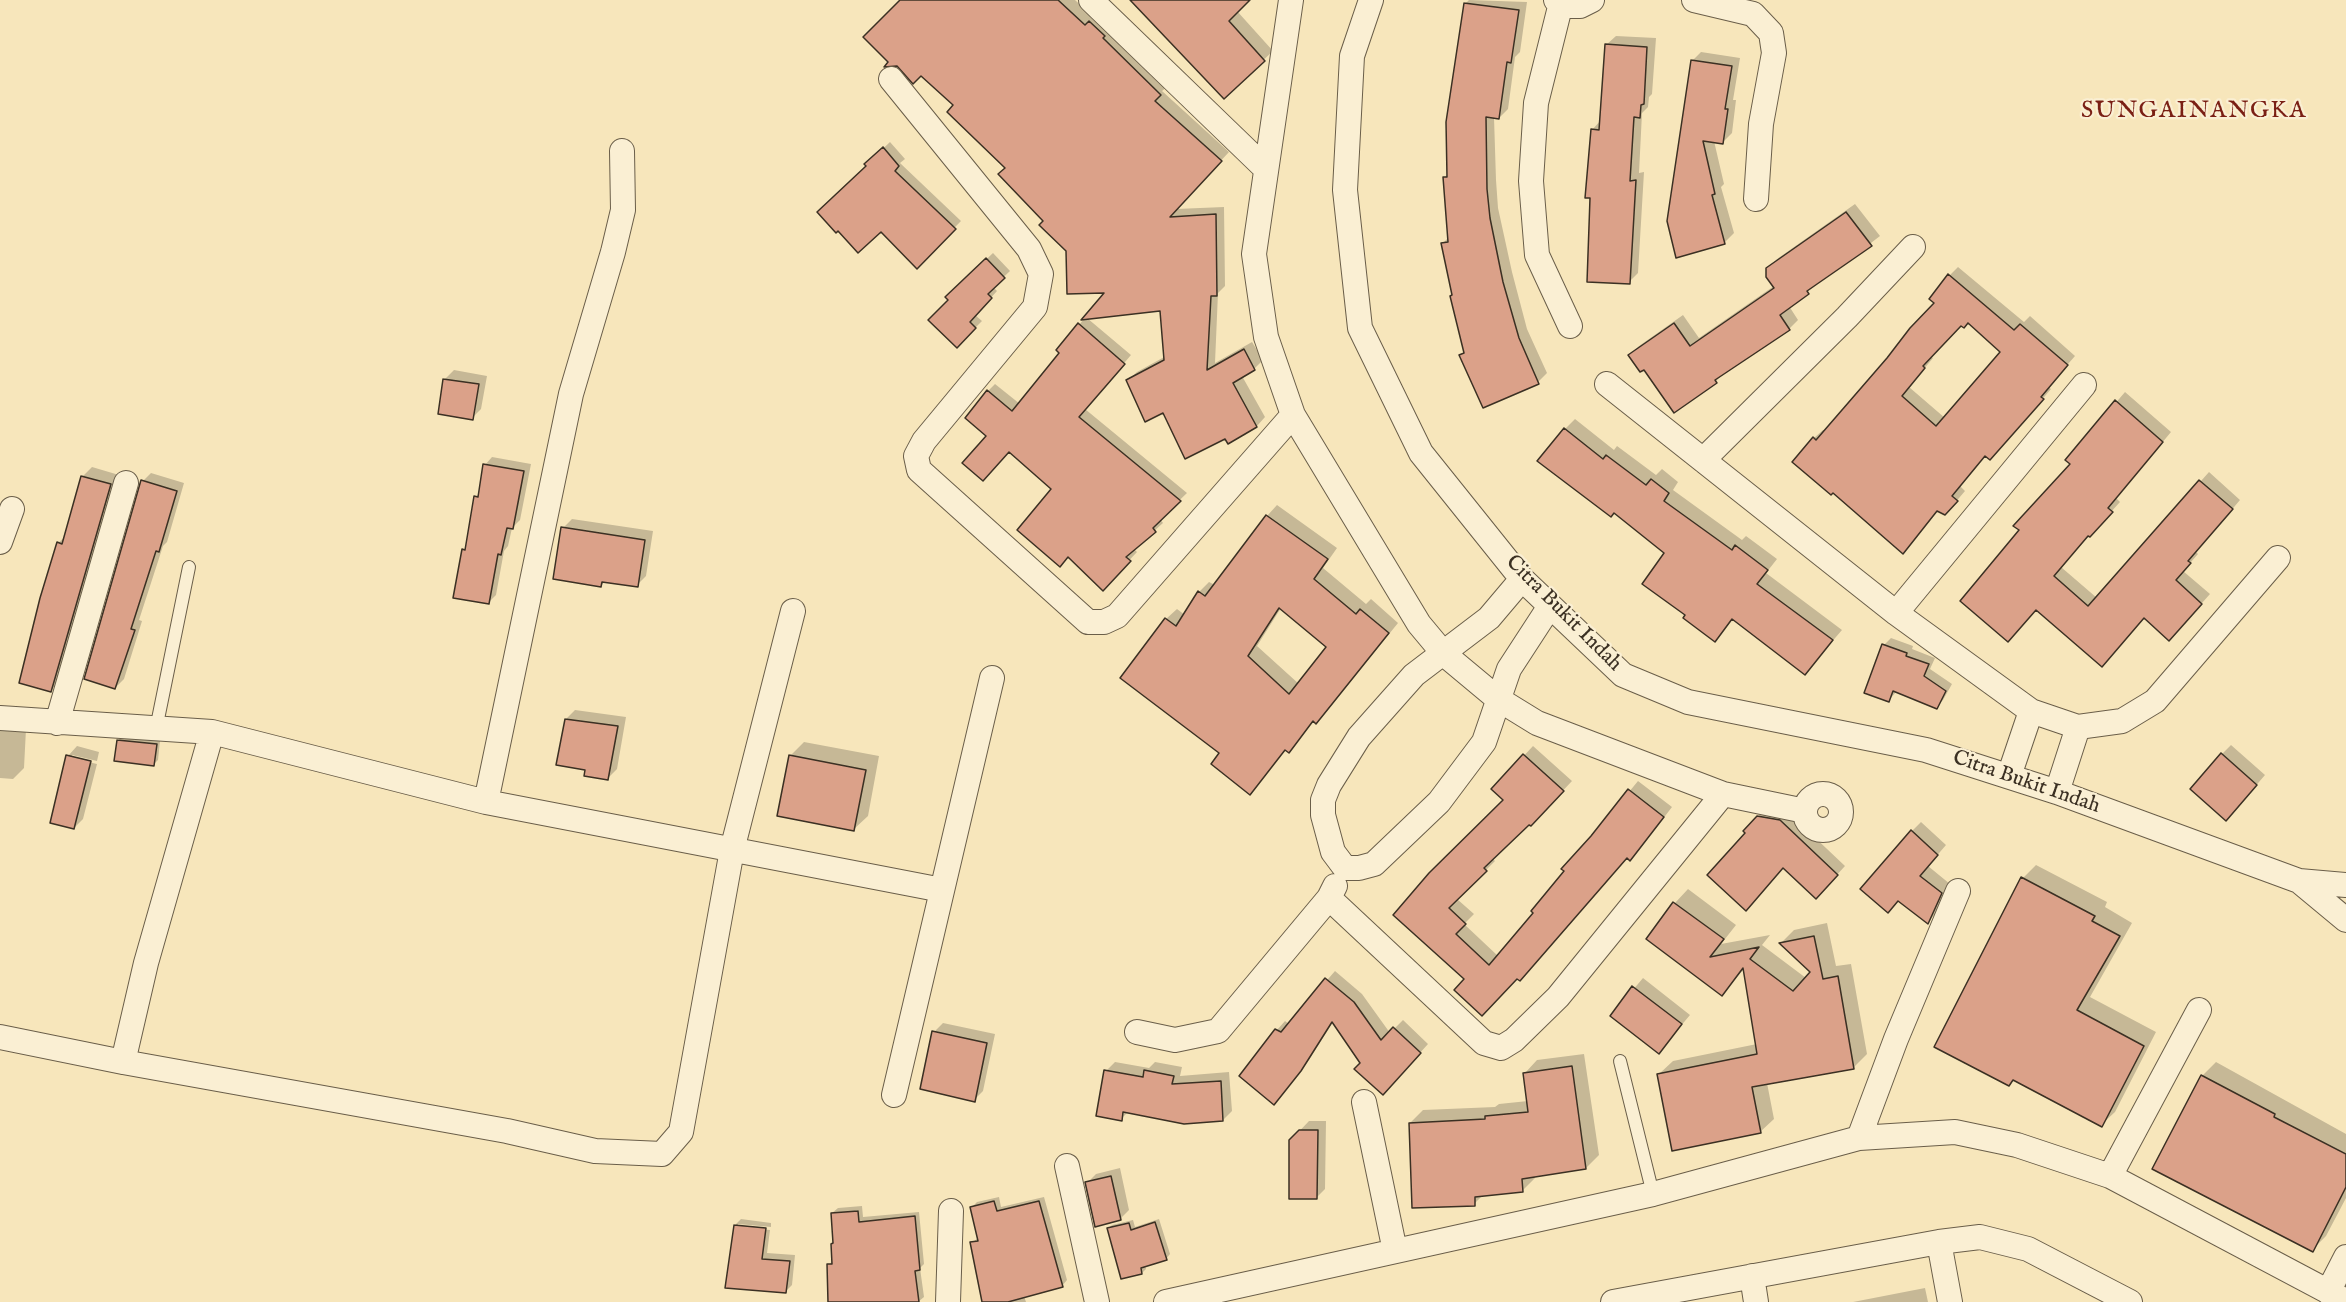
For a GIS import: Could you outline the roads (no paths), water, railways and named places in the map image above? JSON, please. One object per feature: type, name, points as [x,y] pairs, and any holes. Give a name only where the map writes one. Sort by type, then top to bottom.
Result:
[{"type":"street","points":[[1091,0],[1265,168]]},
{"type":"street","points":[[1291,0],[1254,254],[1266,338],[1293,416],[1419,624],[1444,654],[1498,699],[1537,723],[1723,794],[1805,811]]},
{"type":"street","name":"Citra Bukit Indah","points":[[1371,0],[1352,56],[1345,190],[1360,328],[1421,453],[1522,579],[1623,675],[1688,702],[1926,750],[2056,792],[2300,881],[2346,885]]},
{"type":"street","points":[[1569,326],[1537,255],[1532,181],[1536,103],[1559,2],[1580,6],[1592,0]]},
{"type":"street","points":[[1694,0],[1753,14],[1771,33],[1774,53],[1761,124],[1756,199]]},
{"type":"street","points":[[891,80],[1029,249],[1041,274],[1035,307],[924,441],[916,456],[918,470],[1088,622],[1104,622],[1117,616],[1293,416]]},
{"type":"street","points":[[486,802],[570,394],[613,252],[622,210],[622,151]]},
{"type":"street","points":[[1703,460],[1847,317],[1913,247]]},
{"type":"street","points":[[1607,384],[1896,613],[2031,711],[2078,727],[2122,721],[2155,701],[2277,558]]},
{"type":"street","points":[[1896,613],[2084,385]]},
{"type":"street","points":[[57,723],[126,483]]},
{"type":"street","points":[[0,542],[12,509]]},
{"type":"street","points":[[1345,868],[1333,852],[1323,815],[1323,800],[1329,785],[1359,737],[1414,675],[1489,618],[1522,579]]},
{"type":"street","points":[[1345,868],[1359,868],[1374,864],[1439,802],[1484,742],[1509,669],[1550,606]]},
{"type":"street","points":[[0,1037],[123,1062],[507,1131],[596,1151],[662,1154],[681,1132],[732,850],[793,611]]},
{"type":"street","points":[[894,1095],[992,678]]},
{"type":"street","points":[[2008,776],[2031,711]]},
{"type":"street","points":[[0,718],[212,732],[486,802],[942,890]]},
{"type":"street","points":[[2056,792],[2078,727]]},
{"type":"street","points":[[123,1062],[146,963],[212,732]]},
{"type":"street","points":[[1329,898],[1484,1043],[1501,1047],[1514,1040],[1558,997],[1723,794]]},
{"type":"street","points":[[1137,1032],[1175,1040],[1218,1031],[1329,898],[1345,868]]},
{"type":"street","name":"Citra Bukit Indah","points":[[2300,881],[2346,920]]},
{"type":"street","points":[[1858,1138],[1896,1039],[1958,891]]},
{"type":"street","points":[[2110,1176],[2199,1010]]},
{"type":"street","points":[[1364,1102],[1395,1251]]},
{"type":"street","points":[[1166,1302],[1653,1194],[1858,1138],[1955,1132],[2017,1145],[2110,1176],[2337,1297],[2346,1257]]},
{"type":"street","points":[[1067,1166],[1097,1302]]},
{"type":"street","points":[[948,1302],[951,1211]]},
{"type":"street","points":[[1613,1302],[1939,1242],[1980,1237],[2028,1248],[2130,1302]]},
{"type":"street","points":[[1939,1242],[1950,1302]]},
{"type":"street","points":[[1752,1276],[1756,1302]]},
{"type":"lane","points":[[156,729],[189,567]]},
{"type":"lane","points":[[1620,1061],[1653,1194]]},
{"type":"district","name":"SUNGAINANGKA","points":[[2194,112]]}]
